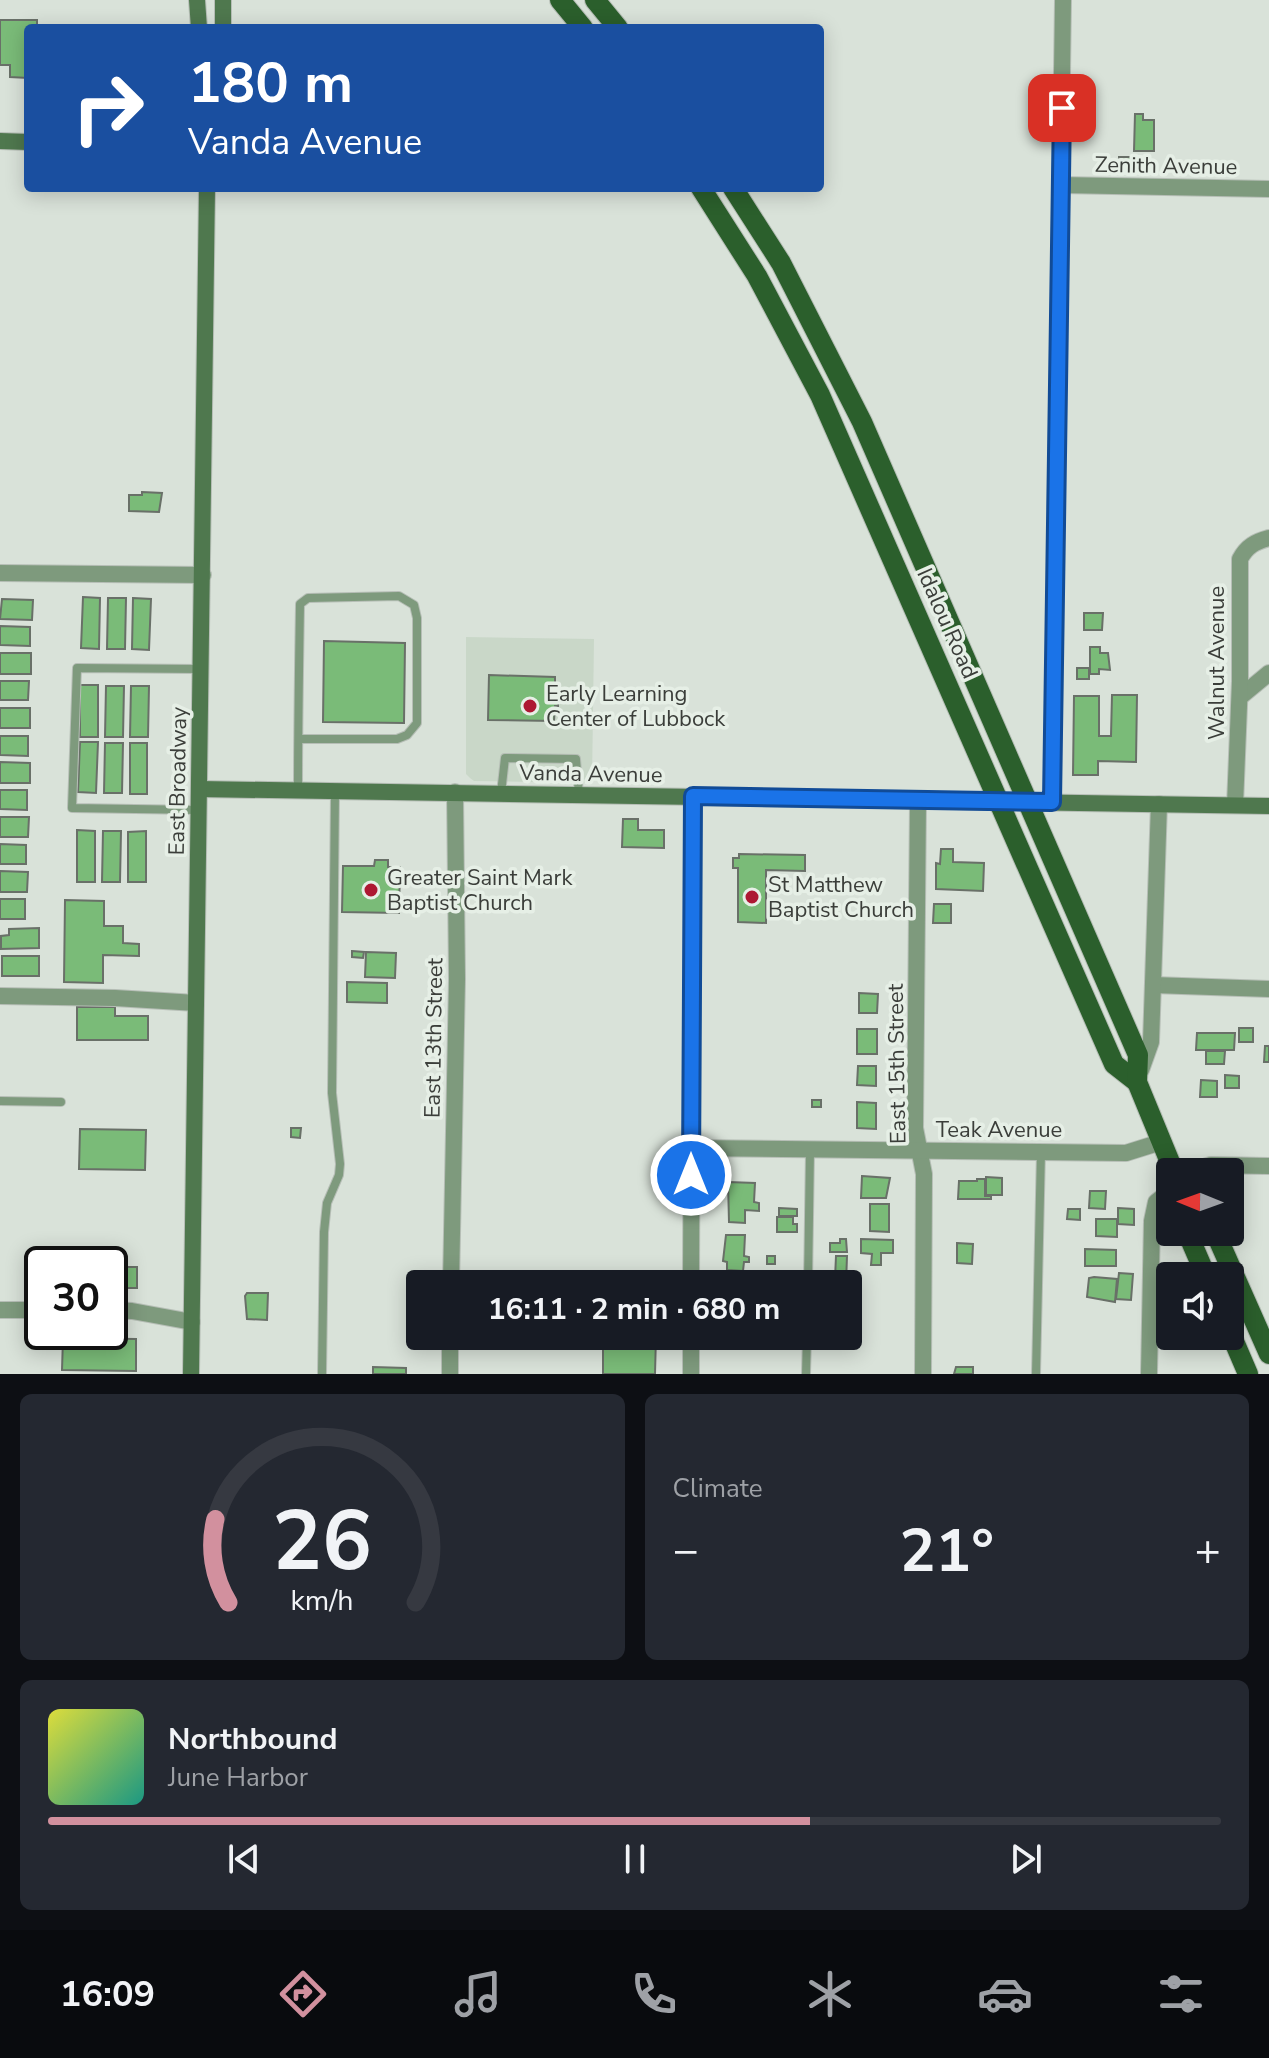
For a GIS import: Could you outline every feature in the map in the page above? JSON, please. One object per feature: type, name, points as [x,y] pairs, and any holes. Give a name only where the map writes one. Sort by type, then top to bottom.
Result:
[{"type":"main road","points":[[197,0],[199,24]]},
{"type":"main road","points":[[223,0],[223,24]]},
{"type":"main road","points":[[560,0],[580,24]]},
{"type":"main road","points":[[595,0],[615,24]]},
{"type":"main road","points":[[0,141],[24,142]]},
{"type":"main road","name":"East Broadway","points":[[191,1374],[207,192]]},
{"type":"main road","name":"Idalou Road","points":[[704,192],[757,276],[820,395],[1114,1064],[1137,1082]]},
{"type":"main road","name":"Idalou Road","points":[[736,192],[781,263],[862,422],[1138,1055],[1137,1082],[1168,1158]]},
{"type":"main road","name":"Vanda Avenue","points":[[199,789],[1269,806]]},
{"type":"main road","points":[[1221,1246],[1269,1354]]},
{"type":"main road","points":[[1238,1350],[1248,1374]]},
{"type":"street","points":[[1052,802],[1063,0]]},
{"type":"street","name":"Zenith Avenue","points":[[1061,185],[1269,189]]},
{"type":"street","name":"Walnut Avenue","points":[[1235,805],[1240,697],[1240,559],[1256,541],[1269,538]]},
{"type":"street","points":[[0,573],[203,575]]},
{"type":"street","points":[[1240,697],[1269,673]]},
{"type":"street","name":"East 13th Street","points":[[451,1270],[457,979],[455,792]]},
{"type":"street","points":[[691,1270],[693,796]]},
{"type":"street","name":"East 15th Street","points":[[918,800],[915,1128],[924,1174],[923,1374]]},
{"type":"street","points":[[1137,1082],[1151,1042],[1159,804]]},
{"type":"street","points":[[1153,985],[1269,989]]},
{"type":"street","points":[[0,996],[196,1003]]},
{"type":"street","name":"Teak Avenue","points":[[691,1148],[1126,1153],[1161,1142]]},
{"type":"street","points":[[1244,1166],[1269,1166]]},
{"type":"street","points":[[1149,1374],[1152,1221],[1156,1202]]},
{"type":"street","points":[[0,1310],[24,1310]]},
{"type":"street","points":[[128,1311],[192,1322]]},
{"type":"street","points":[[450,1350],[450,1374]]},
{"type":"street","points":[[691,1350],[691,1374]]},
{"type":"lane","points":[[298,791],[300,604],[302,600],[399,596],[414,605],[417,618],[415,728],[397,739],[299,739]]},
{"type":"lane","points":[[199,810],[72,808],[77,668],[200,669]]},
{"type":"lane","points":[[501,793],[505,758],[576,759],[579,794]]},
{"type":"lane","points":[[322,1374],[324,1232],[327,1203],[339,1175],[340,1164],[332,1093],[335,791]]},
{"type":"lane","points":[[0,1101],[61,1102]]},
{"type":"lane","points":[[808,1270],[810,1150]]},
{"type":"lane","points":[[1036,1374],[1041,1151]]},
{"type":"lane","points":[[806,1374],[807,1350]]},
{"type":"shaded area","name":"Early Learning Center of Lubbock","points":[[466,637],[594,639],[592,783],[474,781],[466,774]]},
{"type":"building","points":[[0,20],[37,20],[37,24],[24,24],[24,78],[10,77],[10,65],[0,65]]},
{"type":"building","points":[[1135,114],[1143,114],[1143,120],[1154,120],[1154,151],[1134,151]]},
{"type":"building","points":[[1119,157],[1132,157],[1132,170],[1119,170]]},
{"type":"building","points":[[142,492],[162,493],[159,512],[129,511],[129,495],[142,495]]},
{"type":"building","points":[[83,597],[100,598],[99,649],[81,648]]},
{"type":"building","points":[[108,598],[126,598],[125,649],[107,649]]},
{"type":"building","points":[[133,598],[151,599],[149,650],[132,649]]},
{"type":"building","points":[[2,599],[33,600],[32,620],[0,619]]},
{"type":"building","points":[[1084,613],[1103,613],[1102,630],[1084,630]]},
{"type":"building","points":[[0,626],[30,627],[30,646],[0,645]]},
{"type":"building","points":[[324,641],[405,643],[404,723],[323,722]]},
{"type":"building","points":[[1090,647],[1100,647],[1100,653],[1108,653],[1110,670],[1099,669],[1099,674],[1090,674]]},
{"type":"building","points":[[0,653],[31,653],[31,674],[0,674]]},
{"type":"building","points":[[1077,668],[1089,668],[1089,679],[1077,679]]},
{"type":"building","points":[[489,675],[555,677],[558,706],[555,706],[554,721],[488,720]]},
{"type":"building","points":[[0,681],[29,681],[28,700],[0,700]]},
{"type":"building","points":[[80,685],[98,685],[98,737],[80,737]]},
{"type":"building","points":[[106,686],[124,686],[123,737],[105,737]]},
{"type":"building","points":[[131,686],[149,686],[148,737],[130,737]]},
{"type":"building","points":[[1112,695],[1137,695],[1136,762],[1098,761],[1098,775],[1073,775],[1074,696],[1099,696],[1099,736],[1111,736]]},
{"type":"building","points":[[0,708],[30,708],[30,728],[0,728]]},
{"type":"building","points":[[0,736],[28,736],[28,756],[0,755]]},
{"type":"building","points":[[80,742],[98,742],[96,793],[78,792]]},
{"type":"building","points":[[105,743],[123,743],[122,793],[104,793]]},
{"type":"building","points":[[130,743],[147,743],[147,794],[130,794]]},
{"type":"building","points":[[0,762],[30,763],[30,783],[0,783]]},
{"type":"building","points":[[0,790],[27,790],[27,810],[0,809]]},
{"type":"building","points":[[0,817],[29,817],[28,837],[0,837]]},
{"type":"building","points":[[623,819],[638,819],[638,830],[664,830],[664,848],[622,847]]},
{"type":"building","points":[[77,830],[95,831],[95,882],[77,882]]},
{"type":"building","points":[[103,831],[121,831],[120,882],[102,882]]},
{"type":"building","points":[[146,831],[146,882],[128,882],[128,832]]},
{"type":"building","points":[[0,844],[26,845],[26,864],[0,864]]},
{"type":"building","points":[[941,849],[953,849],[953,862],[984,863],[983,891],[936,889],[936,863],[940,864]]},
{"type":"building","name":"St Matthew Baptist Church","points":[[739,854],[805,855],[805,871],[766,870],[766,923],[738,922],[738,868],[733,868],[733,858],[739,858]]},
{"type":"building","name":"Greater Saint Mark Baptist Church","points":[[375,860],[388,860],[388,867],[400,867],[399,913],[342,912],[343,866],[374,866]]},
{"type":"building","points":[[0,871],[28,872],[27,892],[0,892]]},
{"type":"building","points":[[0,899],[25,899],[25,919],[0,919]]},
{"type":"building","points":[[65,900],[104,901],[104,926],[123,926],[123,943],[139,944],[139,956],[103,955],[103,983],[64,982]]},
{"type":"building","points":[[934,904],[951,904],[951,923],[933,923]]},
{"type":"building","points":[[39,928],[39,948],[1,949],[1,936],[9,935],[9,929]]},
{"type":"building","points":[[352,951],[364,952],[363,958],[352,957]]},
{"type":"building","points":[[366,952],[396,953],[395,978],[365,977]]},
{"type":"building","points":[[2,956],[39,956],[39,976],[2,976]]},
{"type":"building","points":[[347,982],[387,983],[387,1003],[347,1002]]},
{"type":"building","points":[[859,993],[878,994],[877,1013],[859,1013]]},
{"type":"building","points":[[77,1007],[115,1007],[115,1016],[148,1016],[148,1040],[77,1040]]},
{"type":"building","points":[[1239,1028],[1253,1028],[1253,1042],[1239,1042]]},
{"type":"building","points":[[857,1029],[877,1029],[877,1054],[857,1054]]},
{"type":"building","points":[[1197,1033],[1235,1033],[1234,1050],[1196,1050]]},
{"type":"building","points":[[1265,1046],[1269,1046],[1269,1062],[1264,1062]]},
{"type":"building","points":[[1206,1051],[1225,1051],[1224,1064],[1206,1064]]},
{"type":"building","points":[[858,1066],[876,1066],[876,1086],[857,1085]]},
{"type":"building","points":[[1225,1075],[1239,1076],[1239,1088],[1225,1088]]},
{"type":"building","points":[[1201,1080],[1217,1081],[1217,1097],[1200,1097]]},
{"type":"building","points":[[812,1100],[821,1100],[821,1107],[812,1107]]},
{"type":"building","points":[[857,1102],[876,1103],[876,1129],[857,1128]]},
{"type":"building","points":[[291,1128],[301,1128],[300,1138],[291,1137]]},
{"type":"building","points":[[80,1129],[146,1130],[145,1170],[79,1169]]},
{"type":"building","points":[[862,1176],[890,1178],[886,1198],[861,1198]]},
{"type":"building","points":[[986,1177],[1002,1178],[1002,1195],[986,1195]]},
{"type":"building","points":[[985,1179],[985,1196],[991,1196],[991,1199],[958,1199],[959,1181]]},
{"type":"building","points":[[728,1182],[755,1183],[754,1202],[759,1203],[759,1211],[745,1210],[745,1223],[729,1222]]},
{"type":"building","points":[[1090,1191],[1106,1191],[1105,1209],[1089,1208]]},
{"type":"building","points":[[870,1204],[889,1204],[889,1232],[870,1231]]},
{"type":"building","points":[[779,1208],[797,1209],[797,1216],[779,1216]]},
{"type":"building","points":[[1118,1208],[1134,1209],[1134,1225],[1118,1224]]},
{"type":"building","points":[[1068,1209],[1080,1209],[1080,1220],[1067,1219]]},
{"type":"building","points":[[777,1217],[793,1217],[797,1232],[777,1232]]},
{"type":"building","points":[[1096,1219],[1117,1219],[1117,1237],[1096,1236]]},
{"type":"building","points":[[726,1235],[745,1235],[744,1256],[749,1257],[749,1262],[744,1262],[743,1270],[727,1270],[727,1262],[723,1261]]},
{"type":"building","points":[[840,1239],[846,1239],[847,1252],[830,1252],[830,1243],[840,1243]]},
{"type":"building","points":[[861,1239],[893,1240],[893,1253],[881,1253],[881,1265],[871,1265],[872,1254],[861,1253]]},
{"type":"building","points":[[957,1243],[973,1244],[972,1264],[957,1263]]},
{"type":"building","points":[[1085,1249],[1116,1250],[1116,1266],[1085,1266]]},
{"type":"building","points":[[767,1256],[775,1256],[775,1264],[767,1264]]},
{"type":"building","points":[[836,1256],[847,1256],[846,1270],[835,1270]]},
{"type":"building","points":[[128,1267],[137,1267],[137,1288],[128,1288]]},
{"type":"building","points":[[1119,1273],[1133,1274],[1131,1300],[1116,1299]]},
{"type":"building","points":[[1089,1278],[1117,1279],[1115,1302],[1087,1297]]},
{"type":"building","points":[[247,1293],[268,1293],[267,1320],[247,1319]]},
{"type":"building","points":[[128,1339],[136,1339],[136,1371],[62,1370],[63,1350],[128,1350]]},
{"type":"building","points":[[603,1350],[656,1350],[655,1374],[603,1374]]},
{"type":"building","points":[[373,1367],[406,1368],[406,1374],[373,1374]]},
{"type":"building","points":[[956,1367],[973,1367],[973,1374],[954,1374]]},
{"type":"place","name":"Early Learning Center of Lubbock","points":[[530,706]]},
{"type":"place","name":"Greater Saint Mark Baptist Church","points":[[371,890]]},
{"type":"place","name":"St Matthew Baptist Church","points":[[752,897]]},
{"type":"route","points":[[691,1175],[693,796],[1052,802],[1062,108]]}]
